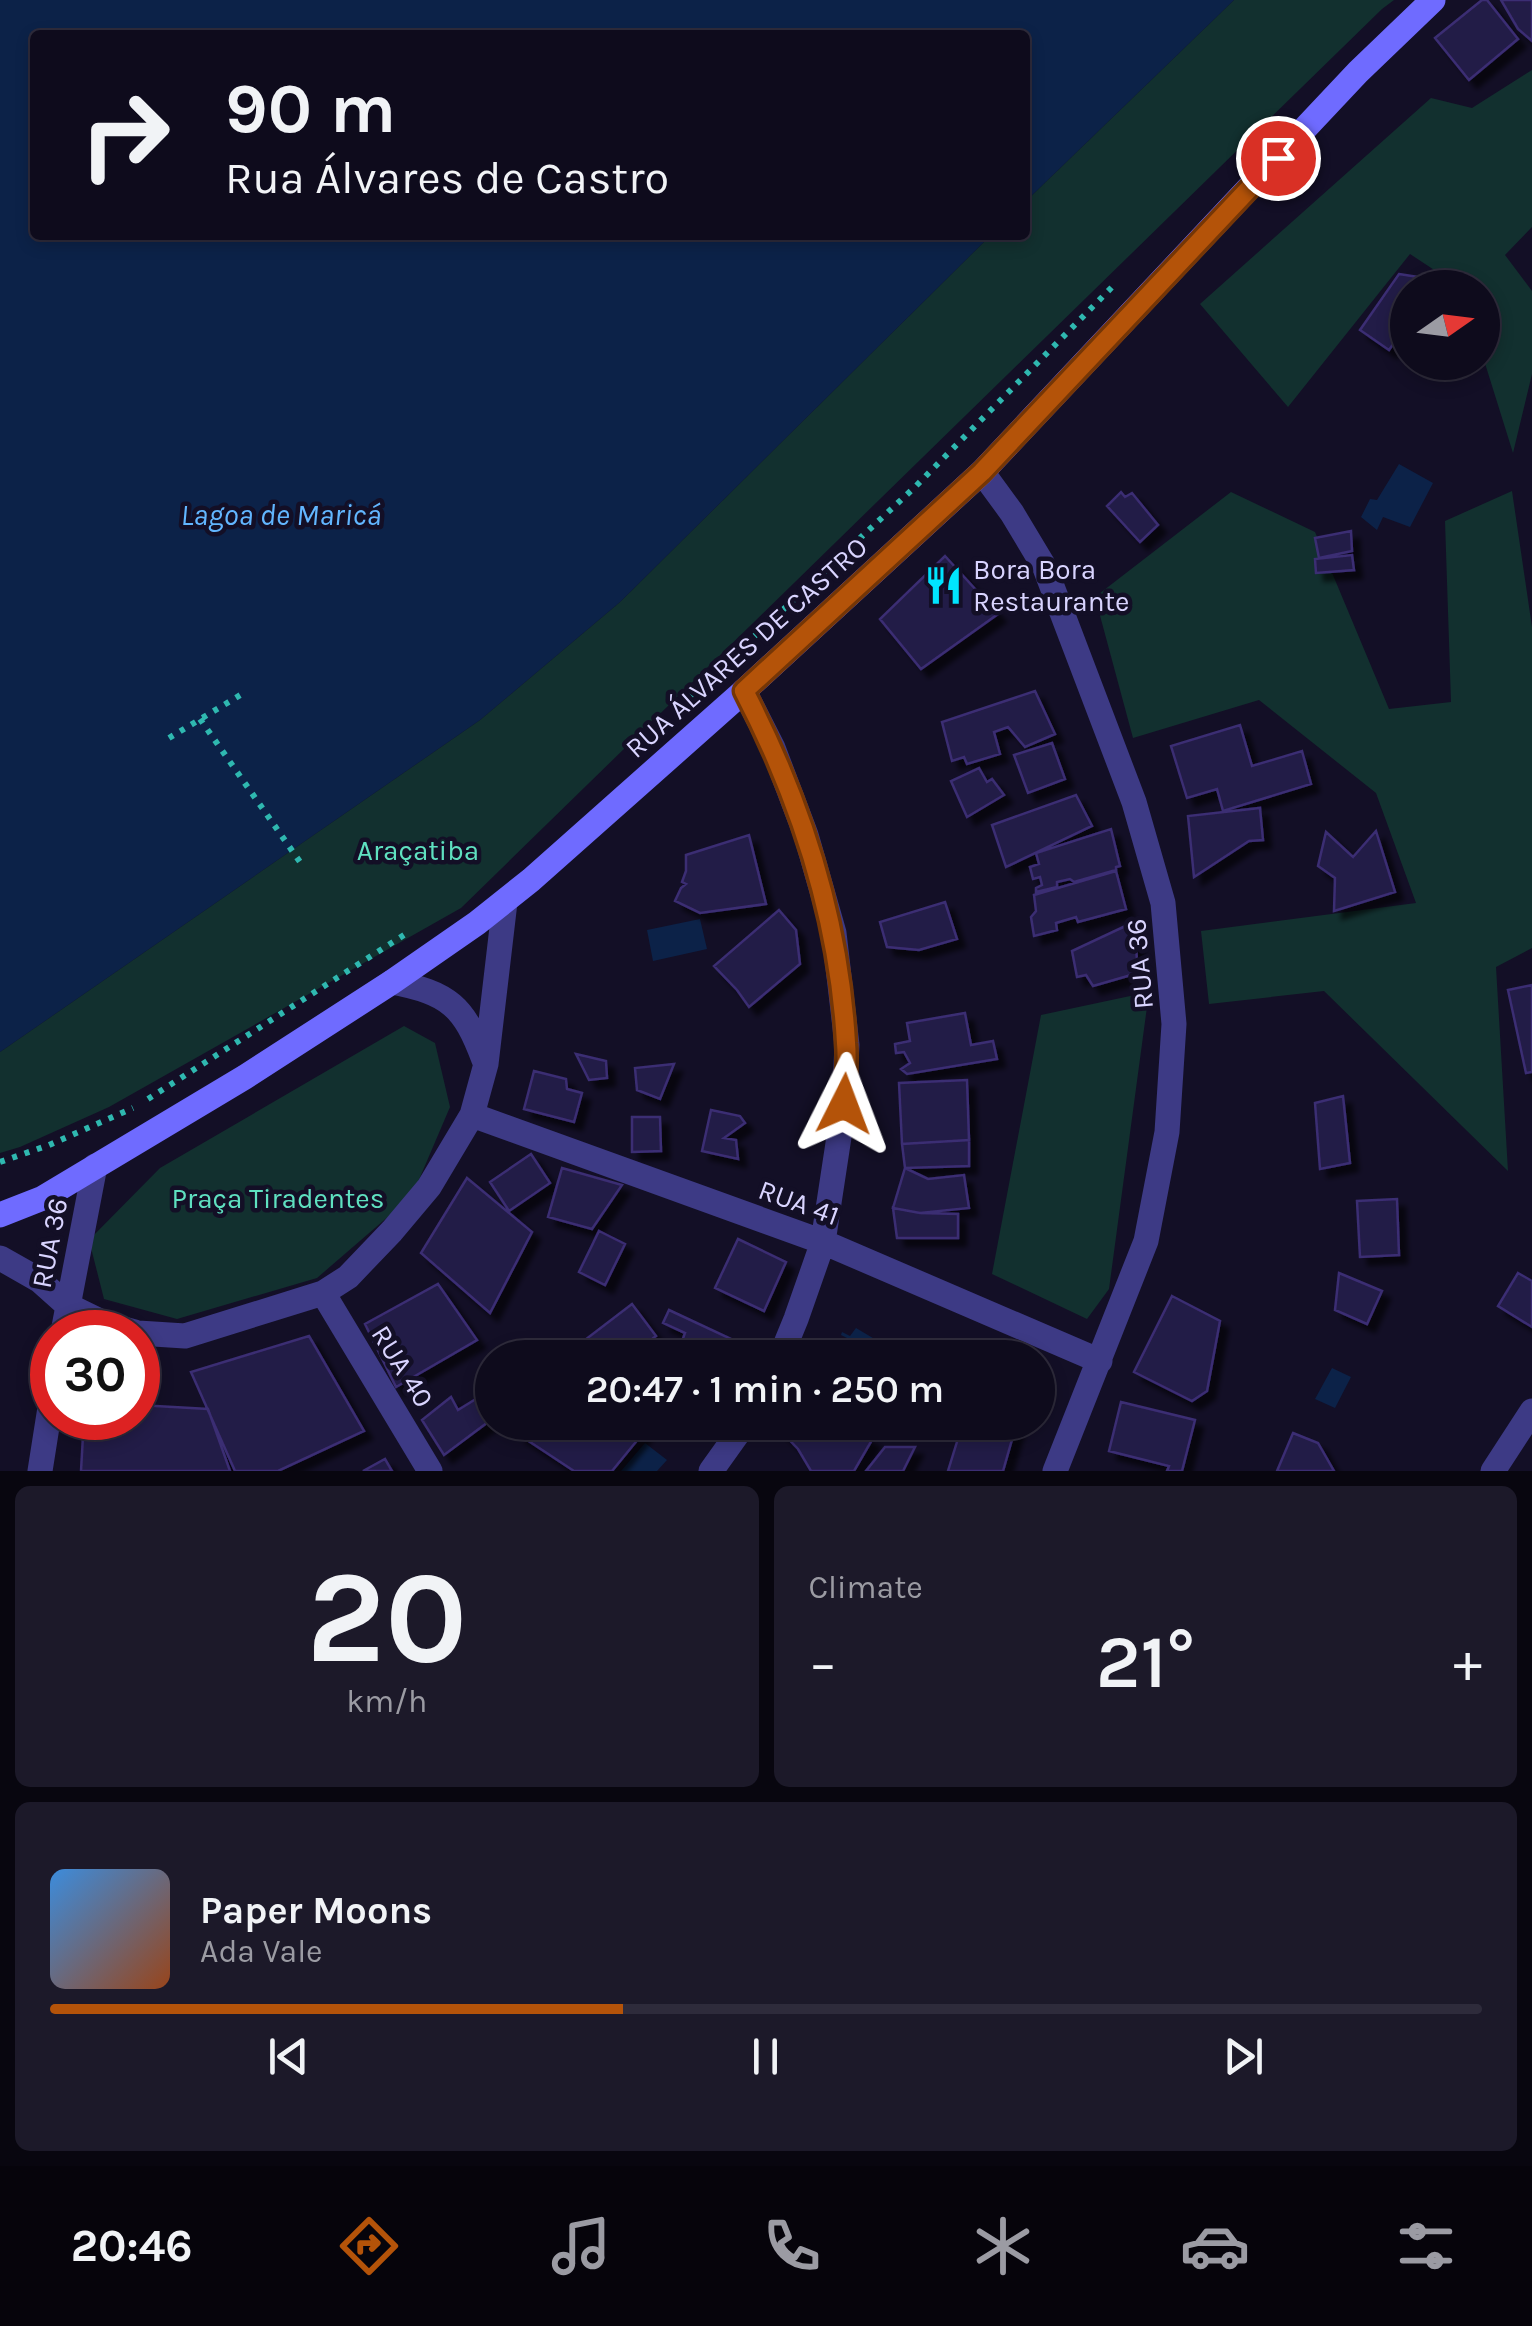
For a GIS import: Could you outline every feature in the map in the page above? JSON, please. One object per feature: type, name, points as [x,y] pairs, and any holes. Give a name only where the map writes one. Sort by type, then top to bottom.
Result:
[{"type":"street","name":"RUA ÁLVARES DE CASTRO","points":[[0,1215],[43,1198],[245,1077],[392,982],[505,902],[744,691],[982,472],[1358,72],[1433,0]]},
{"type":"street","name":"RUA 36","points":[[982,472],[1045,568],[1134,802],[1163,903],[1174,1024],[1166,1132],[1146,1242],[1055,1471]]},
{"type":"street","points":[[744,691],[773,748],[806,835],[834,933],[847,1045],[844,1104],[823,1242],[788,1340]]},
{"type":"street","points":[[160,1334],[185,1336],[322,1293],[348,1277],[428,1188],[472,1115],[486,1064],[505,902]]},
{"type":"street","points":[[392,982],[432,992],[458,1010],[468,1022],[486,1064]]},
{"type":"street","name":"RUA 41","points":[[472,1115],[823,1242],[1100,1360]]},
{"type":"street","name":"RUA 36","points":[[67,1310],[95,1166]]},
{"type":"street","points":[[0,1258],[78,1310]]},
{"type":"street","name":"RUA 40","points":[[322,1293],[430,1471]]},
{"type":"street","points":[[1494,1471],[1532,1411]]},
{"type":"street","points":[[40,1471],[45,1440]]},
{"type":"street","points":[[711,1471],[733,1440]]},
{"type":"path","points":[[678,707],[915,487],[1120,278]]},
{"type":"path","points":[[169,738],[242,694]]},
{"type":"path","points":[[200,720],[300,862]]},
{"type":"path","points":[[0,1162],[134,1107],[409,932]]},
{"type":"green space","name":"Araçatiba","points":[[1234,0],[1394,0],[461,908],[109,1107],[0,1153],[0,1052],[480,720],[620,602],[986,240],[1030,240],[1030,197]]},
{"type":"green space","points":[[1532,70],[1532,227],[1505,255],[1532,291],[1532,374],[1513,453],[1490,380],[1500,380],[1500,270],[1434,270],[1410,254],[1397,270],[1390,270],[1390,279],[1288,407],[1200,304],[1431,98],[1472,108]]},
{"type":"green space","points":[[1512,491],[1532,627],[1532,948],[1496,967],[1508,1171],[1324,991],[1209,1004],[1201,931],[1416,903],[1376,793],[1259,700],[1133,738],[1095,597],[1231,492],[1315,532],[1389,709],[1451,702],[1445,521]]},
{"type":"green space","points":[[1149,992],[1109,1289],[1087,1319],[992,1274],[1041,1015]]},
{"type":"green space","name":"Praça Tiradentes","points":[[404,1026],[435,1043],[450,1107],[412,1196],[317,1278],[177,1319],[160,1314],[160,1310],[144,1310],[104,1299],[89,1240],[160,1168]]},
{"type":"water","name":"Lagoa de Maricá","points":[[0,0],[1234,0],[1030,197],[1030,30],[30,30],[30,240],[986,240],[620,602],[480,720],[0,1052]]},
{"type":"water","points":[[1399,464],[1433,483],[1410,527],[1383,517],[1377,530],[1361,517],[1370,499],[1377,500]]},
{"type":"water","points":[[700,919],[707,949],[653,961],[647,930]]},
{"type":"water","points":[[856,1328],[876,1340],[849,1340],[841,1335],[842,1332],[850,1336]]},
{"type":"water","points":[[1332,1368],[1351,1377],[1335,1408],[1315,1399]]},
{"type":"water","points":[[645,1443],[667,1460],[657,1471],[621,1471]]},
{"type":"building","points":[[1487,0],[1518,39],[1469,80],[1435,38]]},
{"type":"building","points":[[1501,0],[1532,0],[1532,41],[1518,29]]},
{"type":"building","points":[[1390,287],[1390,349],[1360,330]]},
{"type":"building","points":[[1121,492],[1125,497],[1132,493],[1158,525],[1140,542],[1107,506]]},
{"type":"building","points":[[1351,531],[1352,551],[1319,558],[1315,538]]},
{"type":"building","points":[[1352,555],[1354,570],[1316,573],[1315,559]]},
{"type":"building","name":"Bora Bora Restaurante","points":[[945,556],[998,614],[921,669],[880,619]]},
{"type":"building","points":[[1035,691],[1055,734],[1025,747],[1008,727],[994,732],[1000,754],[967,764],[964,757],[952,761],[942,722]]},
{"type":"building","points":[[1240,725],[1252,766],[1302,751],[1311,784],[1223,811],[1217,789],[1187,798],[1171,746]]},
{"type":"building","points":[[1052,743],[1065,779],[1028,793],[1014,755]]},
{"type":"building","points":[[979,768],[987,782],[992,779],[1004,795],[967,817],[951,781]]},
{"type":"building","points":[[1076,795],[1092,826],[1006,867],[992,825]]},
{"type":"building","points":[[1260,808],[1263,840],[1249,841],[1194,877],[1188,816]]},
{"type":"building","points":[[1111,829],[1120,866],[1116,870],[1074,882],[1057,882],[1057,887],[1036,892],[1042,885],[1040,877],[1033,879],[1030,867],[1039,864],[1036,853]]},
{"type":"building","points":[[1376,831],[1395,892],[1334,911],[1335,878],[1318,866],[1326,832],[1353,857]]},
{"type":"building","points":[[749,835],[766,904],[700,913],[675,901],[686,884],[682,882],[686,855]]},
{"type":"building","points":[[1116,871],[1126,909],[1078,922],[1076,917],[1056,923],[1057,930],[1034,936],[1034,895]]},
{"type":"building","points":[[945,902],[957,939],[919,950],[887,947],[880,922]]},
{"type":"building","points":[[779,910],[796,930],[800,964],[749,1007],[714,966]]},
{"type":"building","points":[[1134,922],[1138,973],[1093,986],[1086,975],[1077,977],[1072,951]]},
{"type":"building","points":[[1532,985],[1532,1072],[1526,1073],[1508,990]]},
{"type":"building","points":[[965,1013],[971,1045],[993,1041],[997,1059],[907,1074],[901,1069],[910,1063],[904,1052],[896,1053],[895,1044],[910,1041],[907,1023]]},
{"type":"building","points":[[576,1054],[606,1061],[607,1078],[589,1080]]},
{"type":"building","points":[[674,1064],[660,1099],[637,1090],[635,1068]]},
{"type":"building","points":[[534,1071],[566,1079],[567,1089],[582,1093],[574,1122],[524,1109]]},
{"type":"building","points":[[967,1080],[969,1140],[902,1144],[899,1083]]},
{"type":"building","points":[[1343,1096],[1350,1163],[1320,1169],[1315,1103]]},
{"type":"building","points":[[711,1110],[740,1116],[745,1123],[724,1138],[736,1140],[738,1159],[702,1151]]},
{"type":"building","points":[[632,1117],[660,1117],[661,1151],[632,1152]]},
{"type":"building","points":[[969,1140],[969,1166],[905,1168],[902,1144]]},
{"type":"building","points":[[531,1154],[550,1183],[509,1211],[490,1182]]},
{"type":"building","points":[[562,1168],[622,1185],[592,1229],[548,1217]]},
{"type":"building","points":[[905,1168],[928,1179],[964,1175],[969,1208],[920,1213],[893,1208]]},
{"type":"building","points":[[467,1178],[532,1232],[490,1313],[421,1253]]},
{"type":"building","points":[[1397,1199],[1399,1255],[1360,1257],[1357,1201]]},
{"type":"building","points":[[893,1208],[958,1214],[958,1238],[897,1238]]},
{"type":"building","points":[[599,1231],[625,1244],[605,1285],[579,1272]]},
{"type":"building","points":[[738,1239],[786,1262],[764,1311],[715,1288]]},
{"type":"building","points":[[1339,1273],[1382,1291],[1367,1324],[1335,1310]]},
{"type":"building","points":[[1518,1273],[1532,1281],[1532,1327],[1498,1306]]},
{"type":"building","points":[[438,1284],[477,1340],[396,1387],[365,1324]]},
{"type":"building","points":[[1172,1296],[1220,1321],[1207,1391],[1192,1401],[1134,1372]]},
{"type":"building","points":[[632,1304],[656,1336],[651,1340],[585,1340]]},
{"type":"building","points":[[669,1310],[733,1340],[682,1340],[685,1333],[663,1323]]},
{"type":"building","points":[[309,1336],[364,1431],[278,1471],[235,1471],[191,1372]]},
{"type":"building","points":[[451,1397],[458,1410],[475,1400],[475,1432],[444,1455],[422,1420]]},
{"type":"building","points":[[1121,1402],[1195,1420],[1182,1471],[1167,1471],[1169,1466],[1109,1451]]},
{"type":"building","points":[[160,1406],[208,1409],[230,1471],[81,1471],[83,1440],[160,1440]]},
{"type":"building","points":[[1293,1433],[1318,1443],[1334,1471],[1277,1471]]},
{"type":"building","points":[[527,1440],[637,1440],[612,1471],[574,1471]]},
{"type":"building","points":[[789,1440],[872,1440],[854,1471],[811,1471]]},
{"type":"building","points":[[958,1440],[1012,1440],[1003,1471],[948,1471]]},
{"type":"building","points":[[885,1447],[915,1447],[903,1471],[866,1471]]},
{"type":"building","points":[[385,1459],[392,1471],[363,1471]]},
{"type":"place","name":"Bora Bora Restaurante","points":[[943,585]]},
{"type":"route","points":[[844,1104],[847,1045],[834,933],[806,835],[773,748],[744,691],[982,472],[1278,158]]}]
